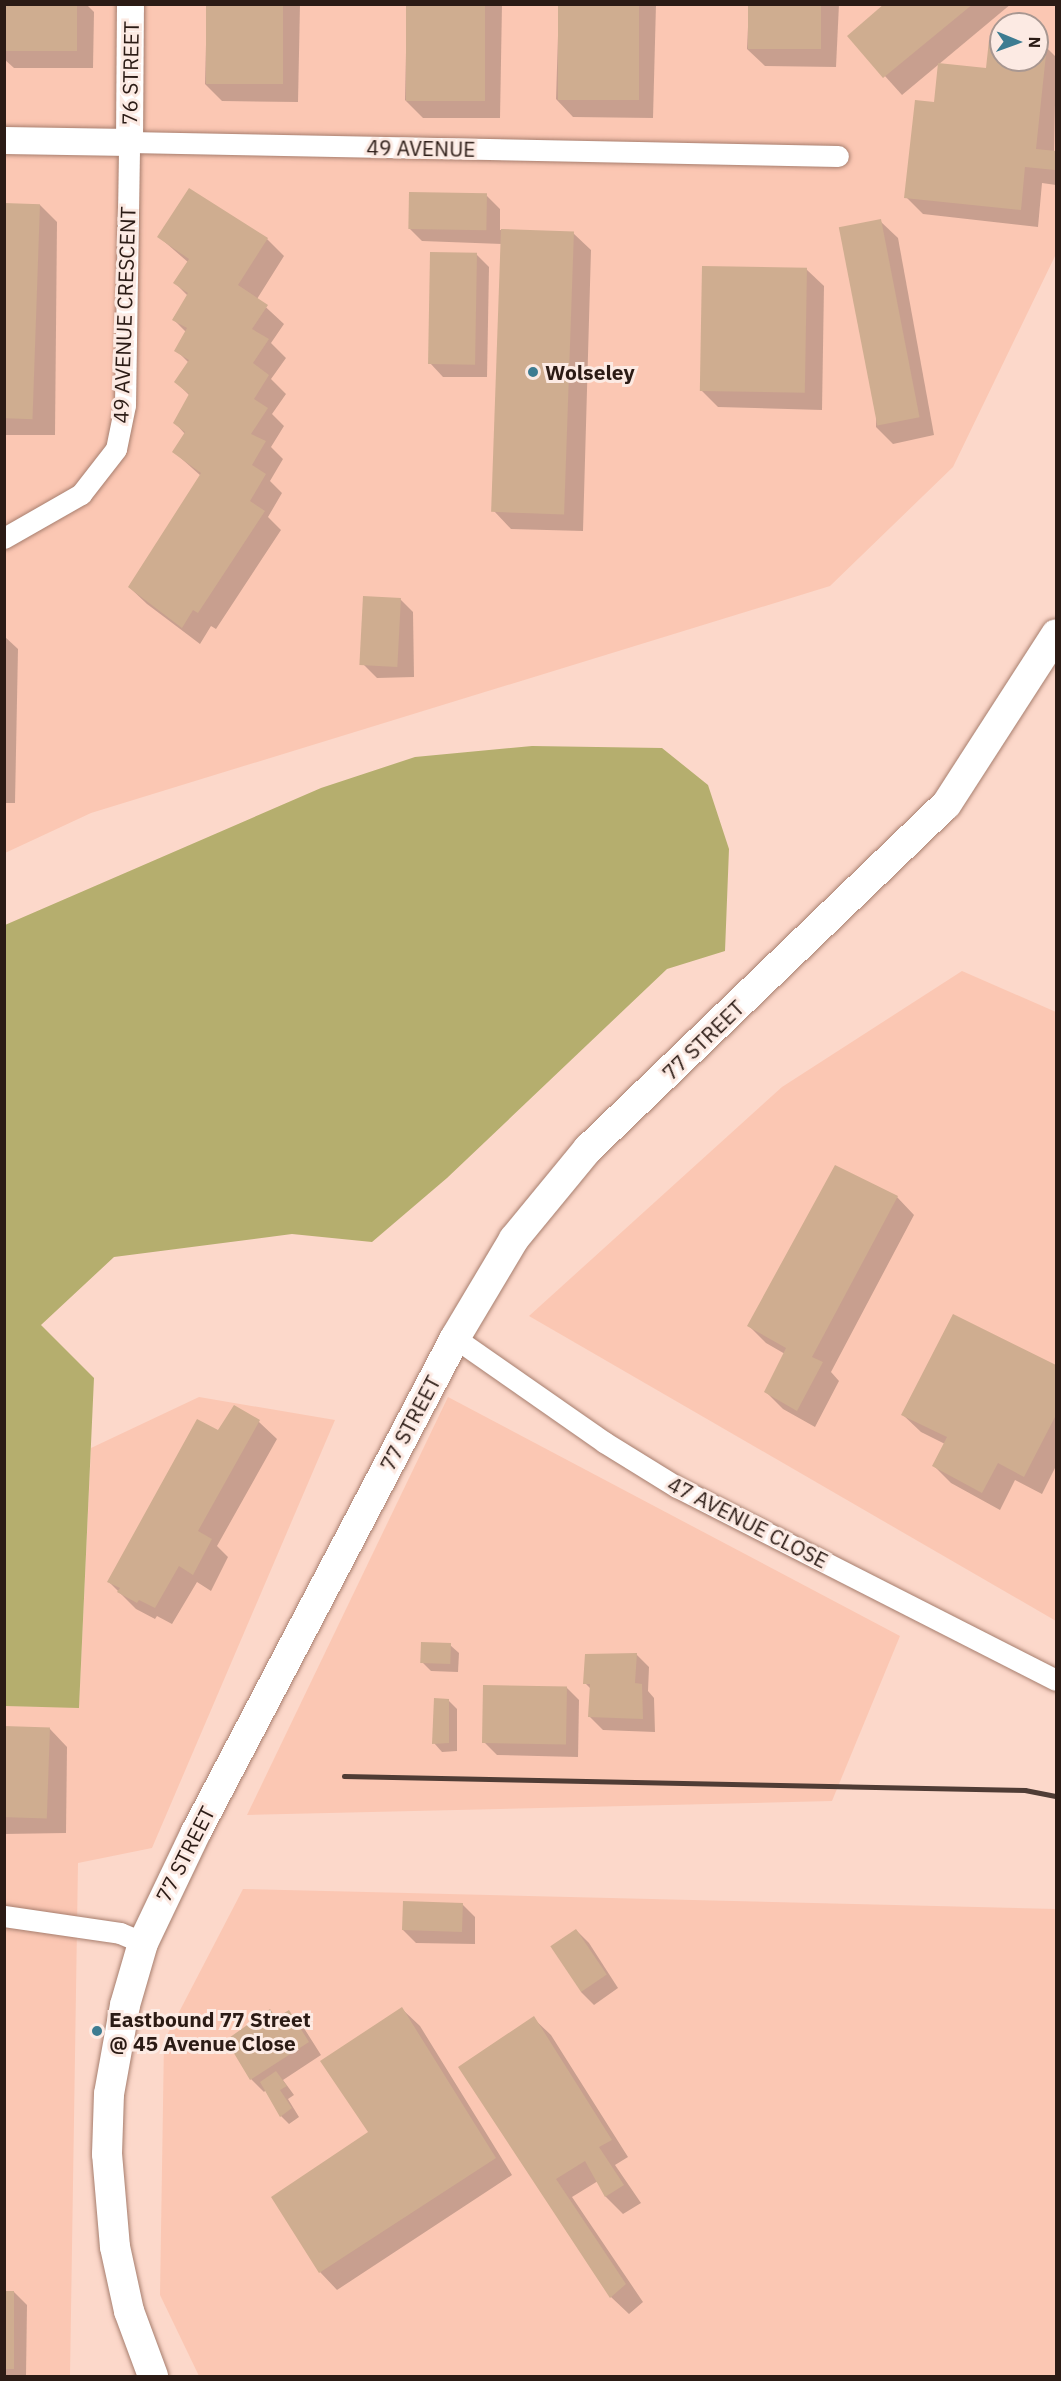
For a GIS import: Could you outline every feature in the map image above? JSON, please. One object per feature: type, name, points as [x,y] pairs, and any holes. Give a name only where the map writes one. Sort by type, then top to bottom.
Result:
[{"type":"main road","name":"77 STREET","points":[[153,2376],[143,2353],[121,2279],[111,2212],[107,2154],[109,2094],[116,2044],[144,1943],[196,1832],[455,1338],[514,1239],[588,1149],[946,805],[1056,634]]},
{"type":"street","name":"76 STREET","points":[[129,142],[130,4]]},
{"type":"street","name":"49 AVENUE","points":[[4,140],[838,156]]},
{"type":"street","name":"49 AVENUE CRESCENT","points":[[4,538],[81,494],[116,449],[125,405],[129,142]]},
{"type":"street","name":"47 AVENUE CLOSE","points":[[455,1338],[604,1442],[677,1486],[1056,1680]]},
{"type":"street","points":[[4,1916],[111,1931],[144,1943]]},
{"type":"shaded area","points":[[4,5],[1056,5],[1056,254],[953,467],[830,586],[91,813],[5,853]]},
{"type":"shaded area","points":[[532,746],[662,748],[708,785],[729,849],[725,951],[667,969],[447,1178],[372,1242],[292,1234],[114,1257],[41,1325],[94,1378],[79,1708],[5,1706],[5,925],[321,788],[415,757]]},
{"type":"shaded area","points":[[962,971],[1056,1012],[1056,1621],[529,1316],[782,1087]]},
{"type":"shaded area","points":[[199,1397],[335,1420],[152,1848],[78,1863],[70,2376],[5,2376],[5,1706],[79,1707],[91,1448]]},
{"type":"shaded area","points":[[448,1397],[900,1636],[832,1801],[247,1815]]},
{"type":"shaded area","points":[[243,1889],[1056,1909],[1056,2376],[199,2376],[160,2295],[164,2041]]},
{"type":"building","points":[[4,4],[77,4],[77,51],[4,51]]},
{"type":"building","points":[[206,4],[283,4],[283,84],[206,84]]},
{"type":"building","points":[[406,4],[485,4],[485,101],[406,101]]},
{"type":"building","points":[[558,4],[639,4],[639,100],[558,100]]},
{"type":"building","points":[[748,4],[821,4],[821,49],[748,49]]},
{"type":"building","points":[[884,4],[973,4],[883,78],[847,36]]},
{"type":"building","points":[[989,40],[989,72],[1044,72],[1036,149],[1056,151],[1055,170],[1025,167],[1021,210],[904,198],[915,100],[934,102],[938,63],[986,68]]},
{"type":"building","points":[[189,188],[268,238],[238,285],[268,305],[252,329],[269,339],[253,363],[269,375],[254,399],[268,408],[251,434],[266,441],[252,465],[266,474],[250,501],[265,511],[198,613],[193,610],[182,628],[128,587],[201,473],[172,452],[185,432],[173,423],[189,394],[174,382],[189,360],[174,351],[187,328],[172,320],[188,293],[173,283],[189,259],[157,237]]},
{"type":"building","points":[[409,192],[487,193],[486,230],[408,229]]},
{"type":"building","points":[[4,203],[40,204],[32,419],[4,418]]},
{"type":"building","points":[[881,219],[920,417],[877,425],[839,227]]},
{"type":"building","name":"Wolseley","points":[[501,229],[574,232],[564,514],[491,512]]},
{"type":"building","points":[[430,252],[477,253],[475,365],[428,364]]},
{"type":"building","points":[[702,266],[807,268],[805,393],[700,391]]},
{"type":"building","points":[[363,596],[401,598],[397,667],[359,665]]},
{"type":"building","points":[[835,1165],[898,1196],[812,1357],[823,1362],[797,1411],[764,1392],[786,1348],[747,1326]]},
{"type":"building","points":[[953,1314],[1056,1365],[1056,1415],[1024,1477],[998,1463],[982,1493],[932,1466],[947,1437],[901,1415]]},
{"type":"building","points":[[234,1405],[260,1420],[198,1531],[212,1539],[193,1575],[179,1566],[155,1608],[139,1600],[137,1603],[117,1592],[120,1588],[107,1582],[197,1419],[218,1430]]},
{"type":"building","points":[[421,1642],[451,1643],[450,1664],[420,1663]]},
{"type":"building","points":[[637,1653],[635,1683],[642,1684],[643,1719],[588,1717],[590,1684],[583,1684],[585,1654]]},
{"type":"building","points":[[483,1685],[567,1686],[566,1744],[482,1743]]},
{"type":"building","points":[[434,1698],[449,1699],[449,1743],[432,1744]]},
{"type":"building","points":[[4,1726],[50,1728],[47,1819],[4,1817]]},
{"type":"building","points":[[403,1901],[463,1903],[462,1932],[402,1930]]},
{"type":"building","points":[[576,1929],[607,1975],[581,1992],[550,1946]]},
{"type":"building","points":[[402,2007],[496,2158],[319,2273],[271,2197],[368,2132],[320,2061]]},
{"type":"building","points":[[270,2009],[276,2018],[289,2010],[309,2042],[250,2080],[226,2040]]},
{"type":"building","points":[[534,2016],[612,2140],[599,2147],[624,2185],[605,2197],[585,2161],[556,2179],[626,2284],[610,2298],[458,2067]]},
{"type":"building","points":[[276,2071],[287,2086],[280,2090],[292,2108],[280,2117],[260,2082]]},
{"type":"building","points":[[4,2291],[14,2291],[14,2369],[4,2369]]},
{"type":"railway","points":[[344,1776],[1025,1790],[1056,1796]]},
{"type":"place","name":"Wolseley","points":[[533,372]]},
{"type":"place","name":"Eastbound 77 Street @ 45 Avenue Close","points":[[97,2031]]}]
